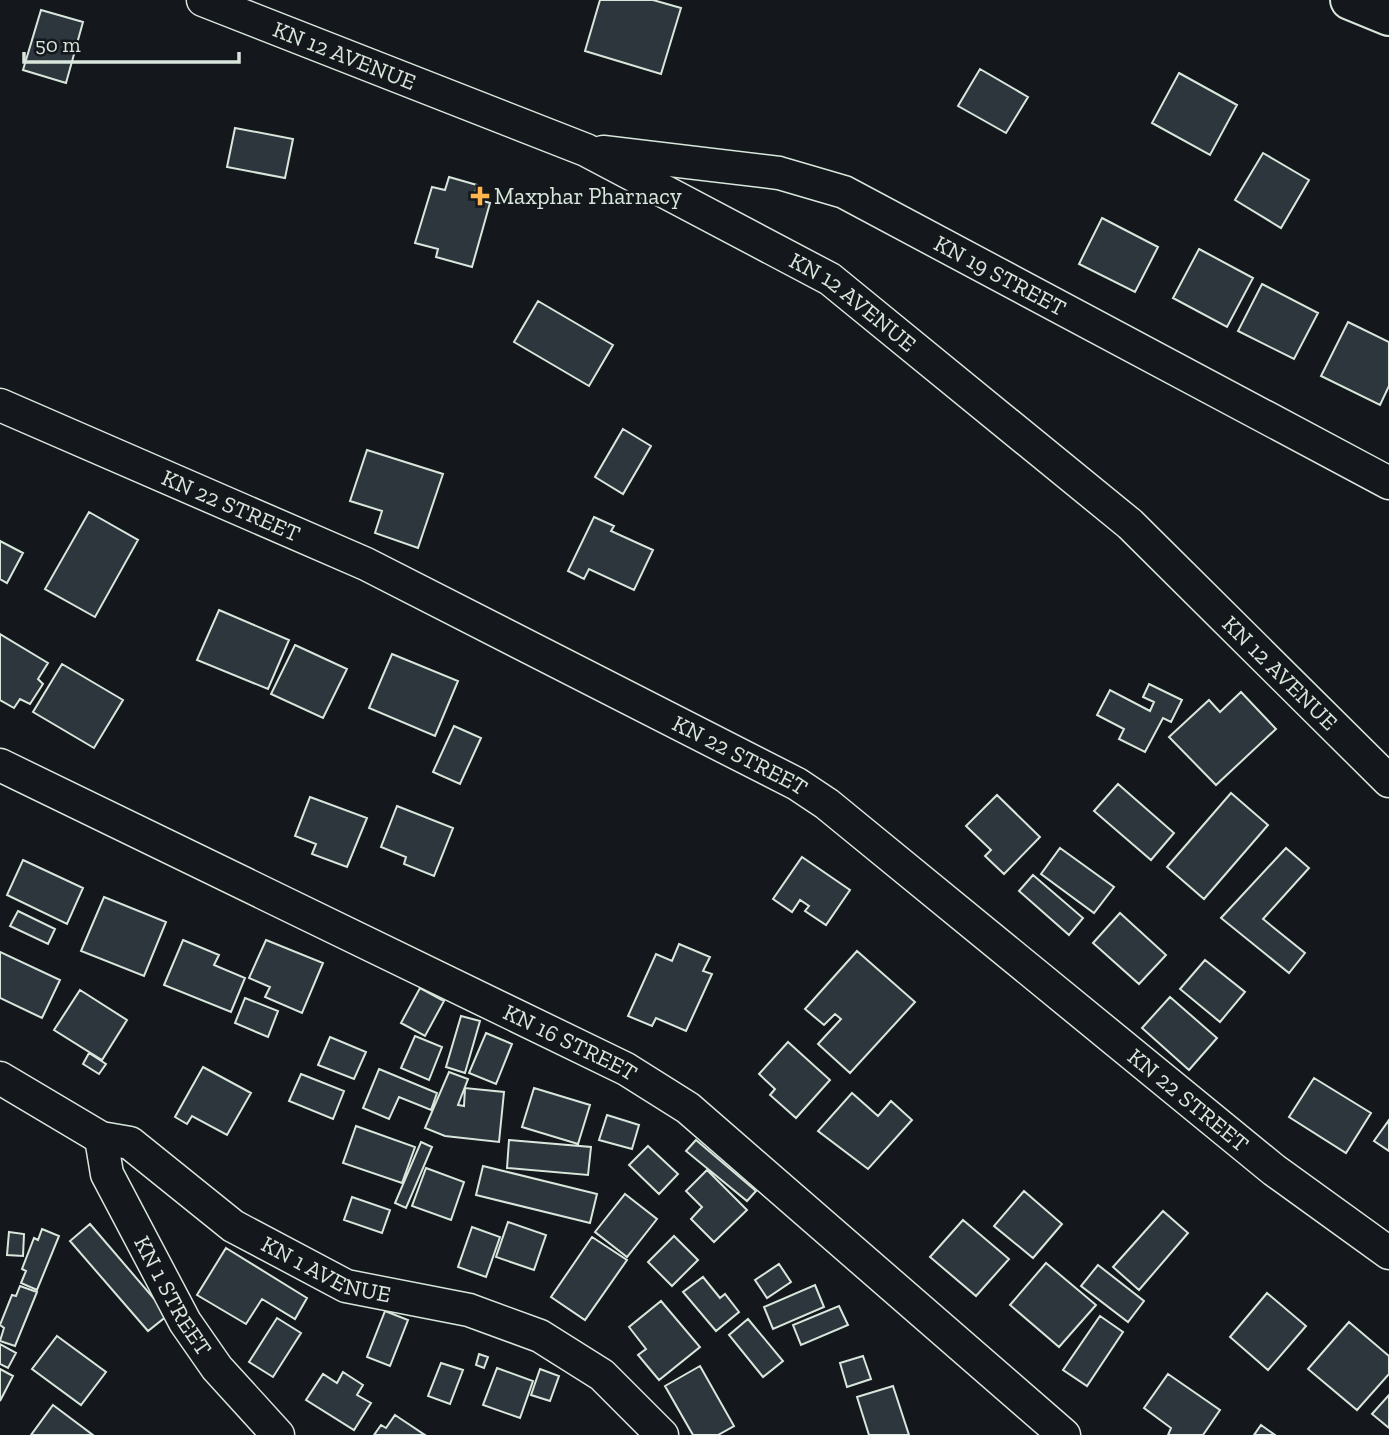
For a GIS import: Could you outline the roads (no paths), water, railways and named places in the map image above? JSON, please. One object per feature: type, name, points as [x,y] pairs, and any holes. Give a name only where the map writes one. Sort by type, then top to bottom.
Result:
[{"type":"main road","points":[[1350,0],[1389,16]]},
{"type":"street","name":"KN 12 AVENUE","points":[[203,0],[586,150],[830,279],[1130,524],[1389,781]]},
{"type":"street","name":"KN 19 STREET","points":[[586,150],[779,173],[844,192],[1389,483]]},
{"type":"street","name":"KN 22 STREET","points":[[0,405],[366,564],[797,784],[827,804],[1274,1170],[1389,1253]]},
{"type":"street","name":"KN 16 STREET","points":[[0,765],[636,1075],[688,1108],[1064,1435]]},
{"type":"street","name":"KN 1 AVENUE","points":[[0,1078],[101,1138],[130,1143],[233,1226],[346,1286],[469,1310],[540,1336],[572,1353],[601,1375],[662,1435]]},
{"type":"street","name":"KN 1 STREET","points":[[101,1138],[107,1174],[185,1322],[217,1368],[278,1435]]},
{"type":"place","name":"Maxphar Pharnacy","points":[[480,196]]}]
